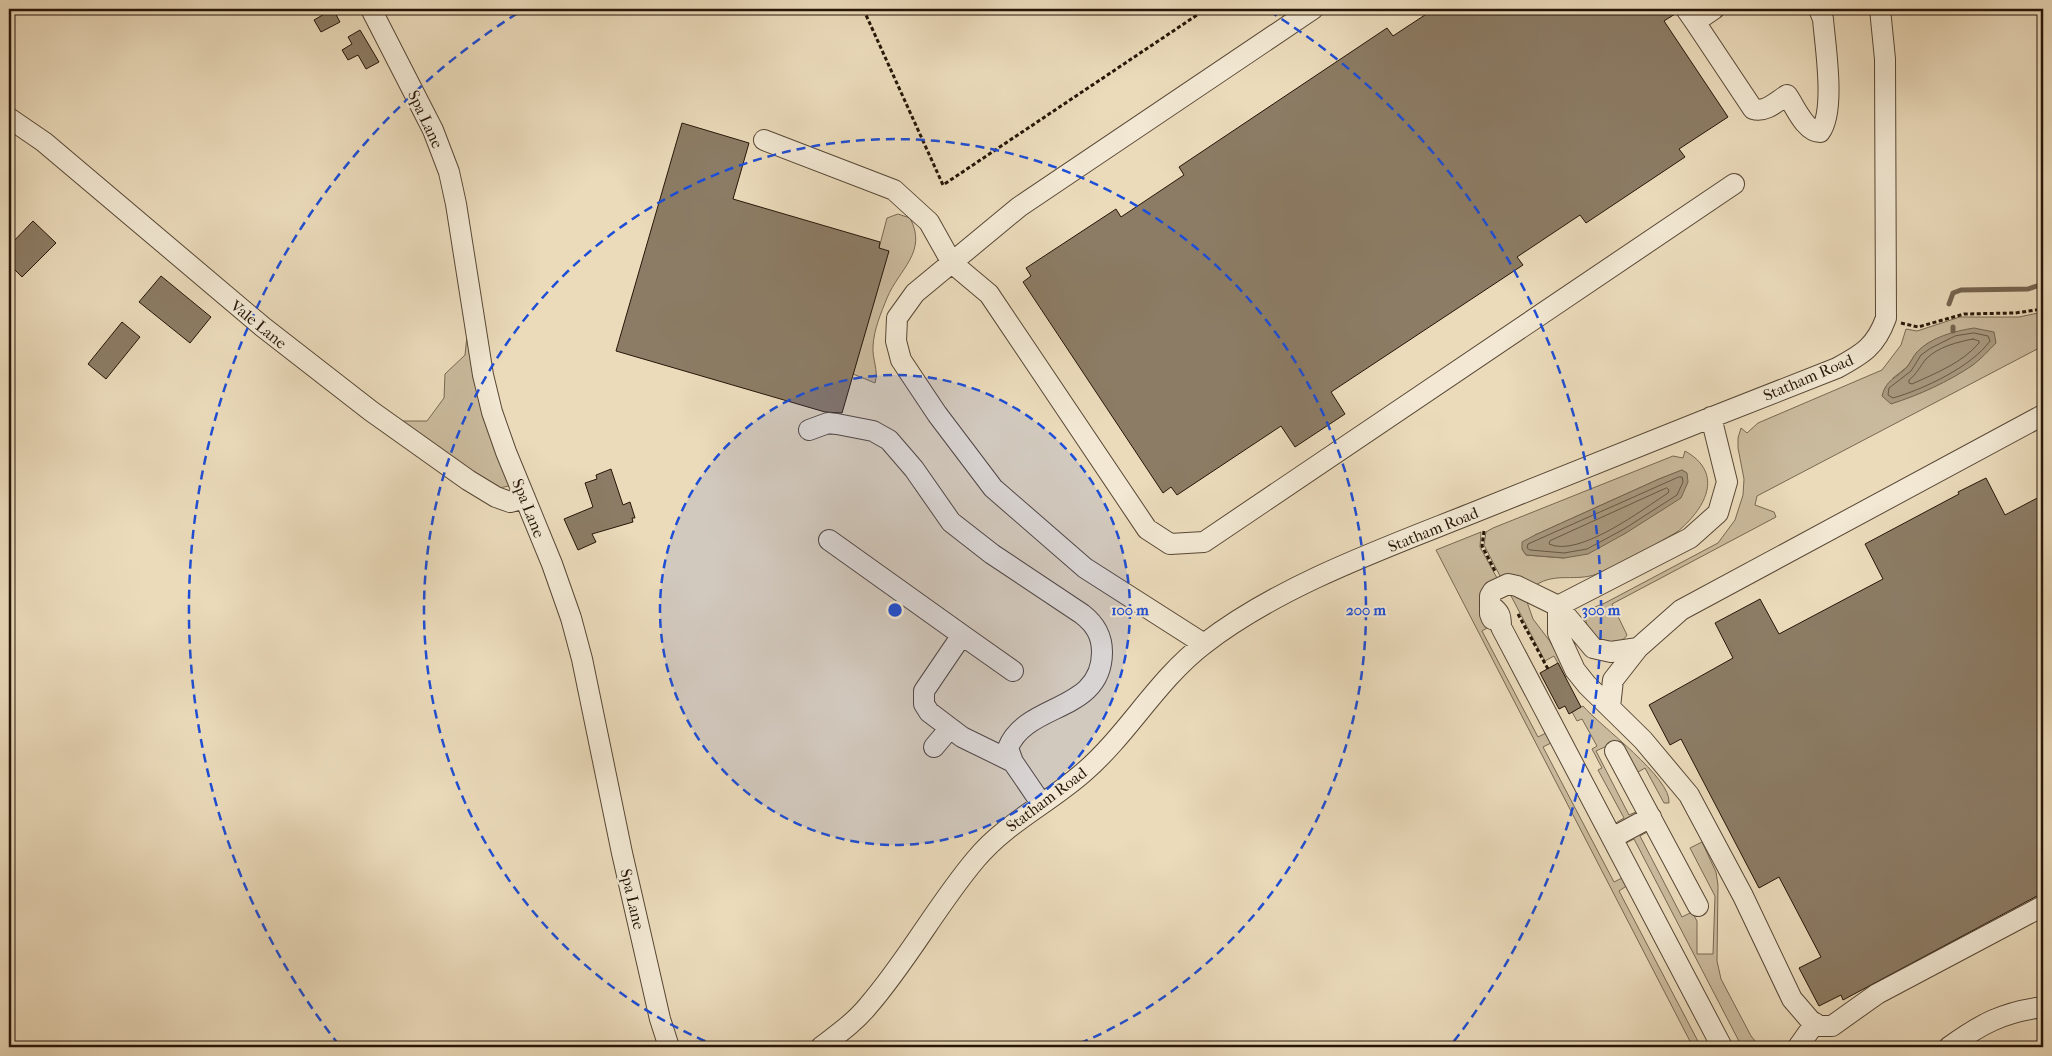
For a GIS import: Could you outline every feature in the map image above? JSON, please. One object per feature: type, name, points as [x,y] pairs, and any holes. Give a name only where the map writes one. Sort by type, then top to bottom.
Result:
[{"type":"street","name":"Spa Lane","points":[[371,9],[434,130],[449,172],[456,204],[483,375],[503,444],[562,591],[582,659],[608,791],[660,1019],[669,1047]]},
{"type":"street","points":[[1204,644],[1086,568],[993,488],[937,414],[901,360],[896,341],[897,318],[915,293],[1019,207],[1313,9]]},
{"type":"street","points":[[1714,9],[1690,15],[1753,108],[1758,110],[1765,109],[1787,94],[1808,127],[1814,132],[1820,132],[1824,126],[1829,98],[1822,19],[1819,9]]},
{"type":"street","name":"Statham Road","points":[[821,1047],[866,1009],[884,988],[978,856],[1007,828],[1084,772],[1175,670],[1204,644],[1263,605],[1356,560],[1837,368],[1873,345],[1881,332],[1886,318],[1885,59],[1880,9]]},
{"type":"street","name":"Vale Lane","points":[[9,118],[44,142],[263,327],[371,411],[483,490],[510,502],[525,498]]},
{"type":"street","points":[[764,140],[894,190],[929,222],[952,263],[989,294],[1147,529],[1170,544],[1204,542],[1734,184]]},
{"type":"street","points":[[1610,707],[1613,680],[1638,648],[1681,610],[2043,415]]},
{"type":"street","points":[[1558,606],[1690,538],[1718,513],[1727,482],[1711,417]]},
{"type":"street","points":[[810,430],[828,423],[837,424],[873,431],[889,440],[914,469],[951,522],[992,554],[1092,622],[1098,632],[1102,646],[1102,660],[1091,686],[1075,700],[1031,722],[1015,736],[1008,748],[1013,762],[1041,803]]},
{"type":"street","points":[[829,540],[1013,670]]},
{"type":"street","points":[[1638,648],[1611,652],[1593,648],[1558,606],[1517,586],[1508,584],[1493,591],[1490,596],[1490,614],[1493,621],[1501,626],[1722,1047]]},
{"type":"street","points":[[1558,606],[1558,633],[1575,670],[1587,685],[1643,740],[1688,795],[1742,896],[1792,999],[1804,1014],[1819,1026],[1832,1026],[1877,994],[2043,906]]},
{"type":"street","points":[[962,635],[924,690],[924,704],[928,712],[962,737],[1013,762]]},
{"type":"street","points":[[934,746],[950,728]]},
{"type":"street","points":[[1615,751],[1698,906]]},
{"type":"street","points":[[1612,838],[1651,818]]},
{"type":"street","points":[[1948,1047],[1987,1022],[2019,1010],[2043,1008]]},
{"type":"street","name":"Spa Lane","points":[[660,1019],[660,1047]]},
{"type":"street","points":[[1798,1047],[1815,1023]]},
{"type":"path","points":[[867,9],[866,15],[943,185],[1206,9]]},
{"type":"path","points":[[1886,318],[1918,327],[1964,314],[2015,313],[2043,308]]},
{"type":"shaded area","points":[[898,214],[910,218],[915,230],[916,241],[910,260],[892,288],[876,327],[873,346],[875,383],[853,374],[887,218]]},
{"type":"shaded area","points":[[2043,312],[2043,346],[1757,496],[1755,505],[1774,512],[1776,517],[1612,604],[1627,635],[1621,641],[1611,643],[1599,640],[1587,626],[1586,618],[1590,609],[1605,603],[1718,543],[1735,520],[1743,495],[1744,479],[1738,448],[1741,428],[1747,433],[1758,423],[1882,370],[1901,345],[1906,329],[1917,331],[1960,317],[2019,317]],"holes":[[[1928,343],[1974,364],[1913,396],[1891,403],[1893,378],[1907,367],[1917,352]]]},
{"type":"shaded area","points":[[468,326],[495,443],[509,486],[499,488],[484,486],[398,421],[427,421],[444,398],[445,374],[465,355]]},
{"type":"shaded area","points":[[1685,451],[1698,460],[1705,470],[1708,481],[1702,503],[1687,523],[1677,532],[1617,565],[1589,576],[1551,579],[1536,585],[1512,577],[1500,576],[1484,545],[1486,532],[1673,456],[1683,458]],"holes":[[[1682,470],[1687,473],[1564,558],[1526,555],[1522,549],[1535,535],[1659,479]]]},
{"type":"shaded area","points":[[1481,532],[1480,547],[1497,578],[1488,584],[1492,625],[1482,631],[1538,737],[1548,732],[1553,742],[1543,747],[1614,882],[1624,877],[1628,885],[1619,891],[1701,1047],[1693,1047],[1436,550]]},
{"type":"shaded area","points":[[1509,592],[1526,599],[1533,619],[1549,640],[1568,673],[1566,674],[1567,676],[1565,677],[1554,656],[1545,661]]},
{"type":"shaded area","points":[[1583,706],[1648,767],[1667,792],[1669,803],[1664,803],[1645,768],[1635,774],[1618,741],[1596,751],[1629,815],[1638,811],[1640,814],[1615,828],[1614,824],[1624,818],[1598,770],[1602,768],[1592,749],[1597,746],[1582,719],[1577,721],[1572,712]]},
{"type":"shaded area","points":[[1647,828],[1649,831],[1640,836],[1682,917],[1692,912],[1697,921],[1697,954],[1713,954],[1715,896],[1690,848],[1702,842],[1716,872],[1718,885],[1717,961],[1721,979],[1751,1036],[1760,1047],[1742,1047],[1634,839],[1624,844],[1622,841]]},
{"type":"water","points":[[1974,328],[1994,332],[1996,343],[1973,365],[1923,392],[1891,404],[1882,396],[1886,386],[1906,368],[1916,354],[1929,342],[1959,331]]},
{"type":"water","points":[[1682,470],[1687,473],[1688,482],[1681,498],[1626,533],[1588,554],[1564,558],[1526,555],[1522,549],[1522,542],[1535,535]]},
{"type":"building","points":[[333,9],[340,22],[321,32],[314,20]]},
{"type":"building","points":[[1434,9],[1674,9],[1675,14],[1664,21],[1728,117],[1679,149],[1685,157],[1586,223],[1580,215],[1517,257],[1523,265],[1331,392],[1345,414],[1295,447],[1281,426],[1177,495],[1171,487],[1163,493],[1023,282],[1031,276],[1026,268],[1116,209],[1121,217],[1184,175],[1179,167],[1387,28],[1393,36]]},
{"type":"building","points":[[360,30],[379,62],[366,69],[358,55],[348,60],[342,50],[352,44],[348,37]]},
{"type":"building","points":[[682,123],[749,143],[733,199],[880,242],[879,248],[889,251],[842,413],[825,412],[616,351]]},
{"type":"building","points":[[33,221],[56,243],[22,277],[9,264],[9,246]]},
{"type":"building","points":[[161,276],[211,317],[190,343],[139,302]]},
{"type":"building","points":[[122,322],[140,337],[106,379],[88,364]]},
{"type":"building","points":[[611,469],[623,505],[630,502],[635,518],[632,518],[633,522],[592,534],[596,542],[578,550],[564,519],[593,507],[585,483],[597,479],[596,475]]},
{"type":"building","points":[[1986,478],[2005,515],[2043,495],[2043,894],[1843,1000],[1841,995],[1819,1006],[1799,968],[1821,957],[1779,877],[1759,888],[1681,739],[1670,745],[1649,705],[1733,658],[1715,623],[1760,599],[1779,634],[1883,579],[1865,544]]},
{"type":"building","points":[[1558,663],[1581,707],[1569,714],[1565,706],[1559,709],[1540,673]]},
{"type":"waterway","points":[[1949,304],[1953,293],[1961,290],[2028,289],[2043,284]]}]
